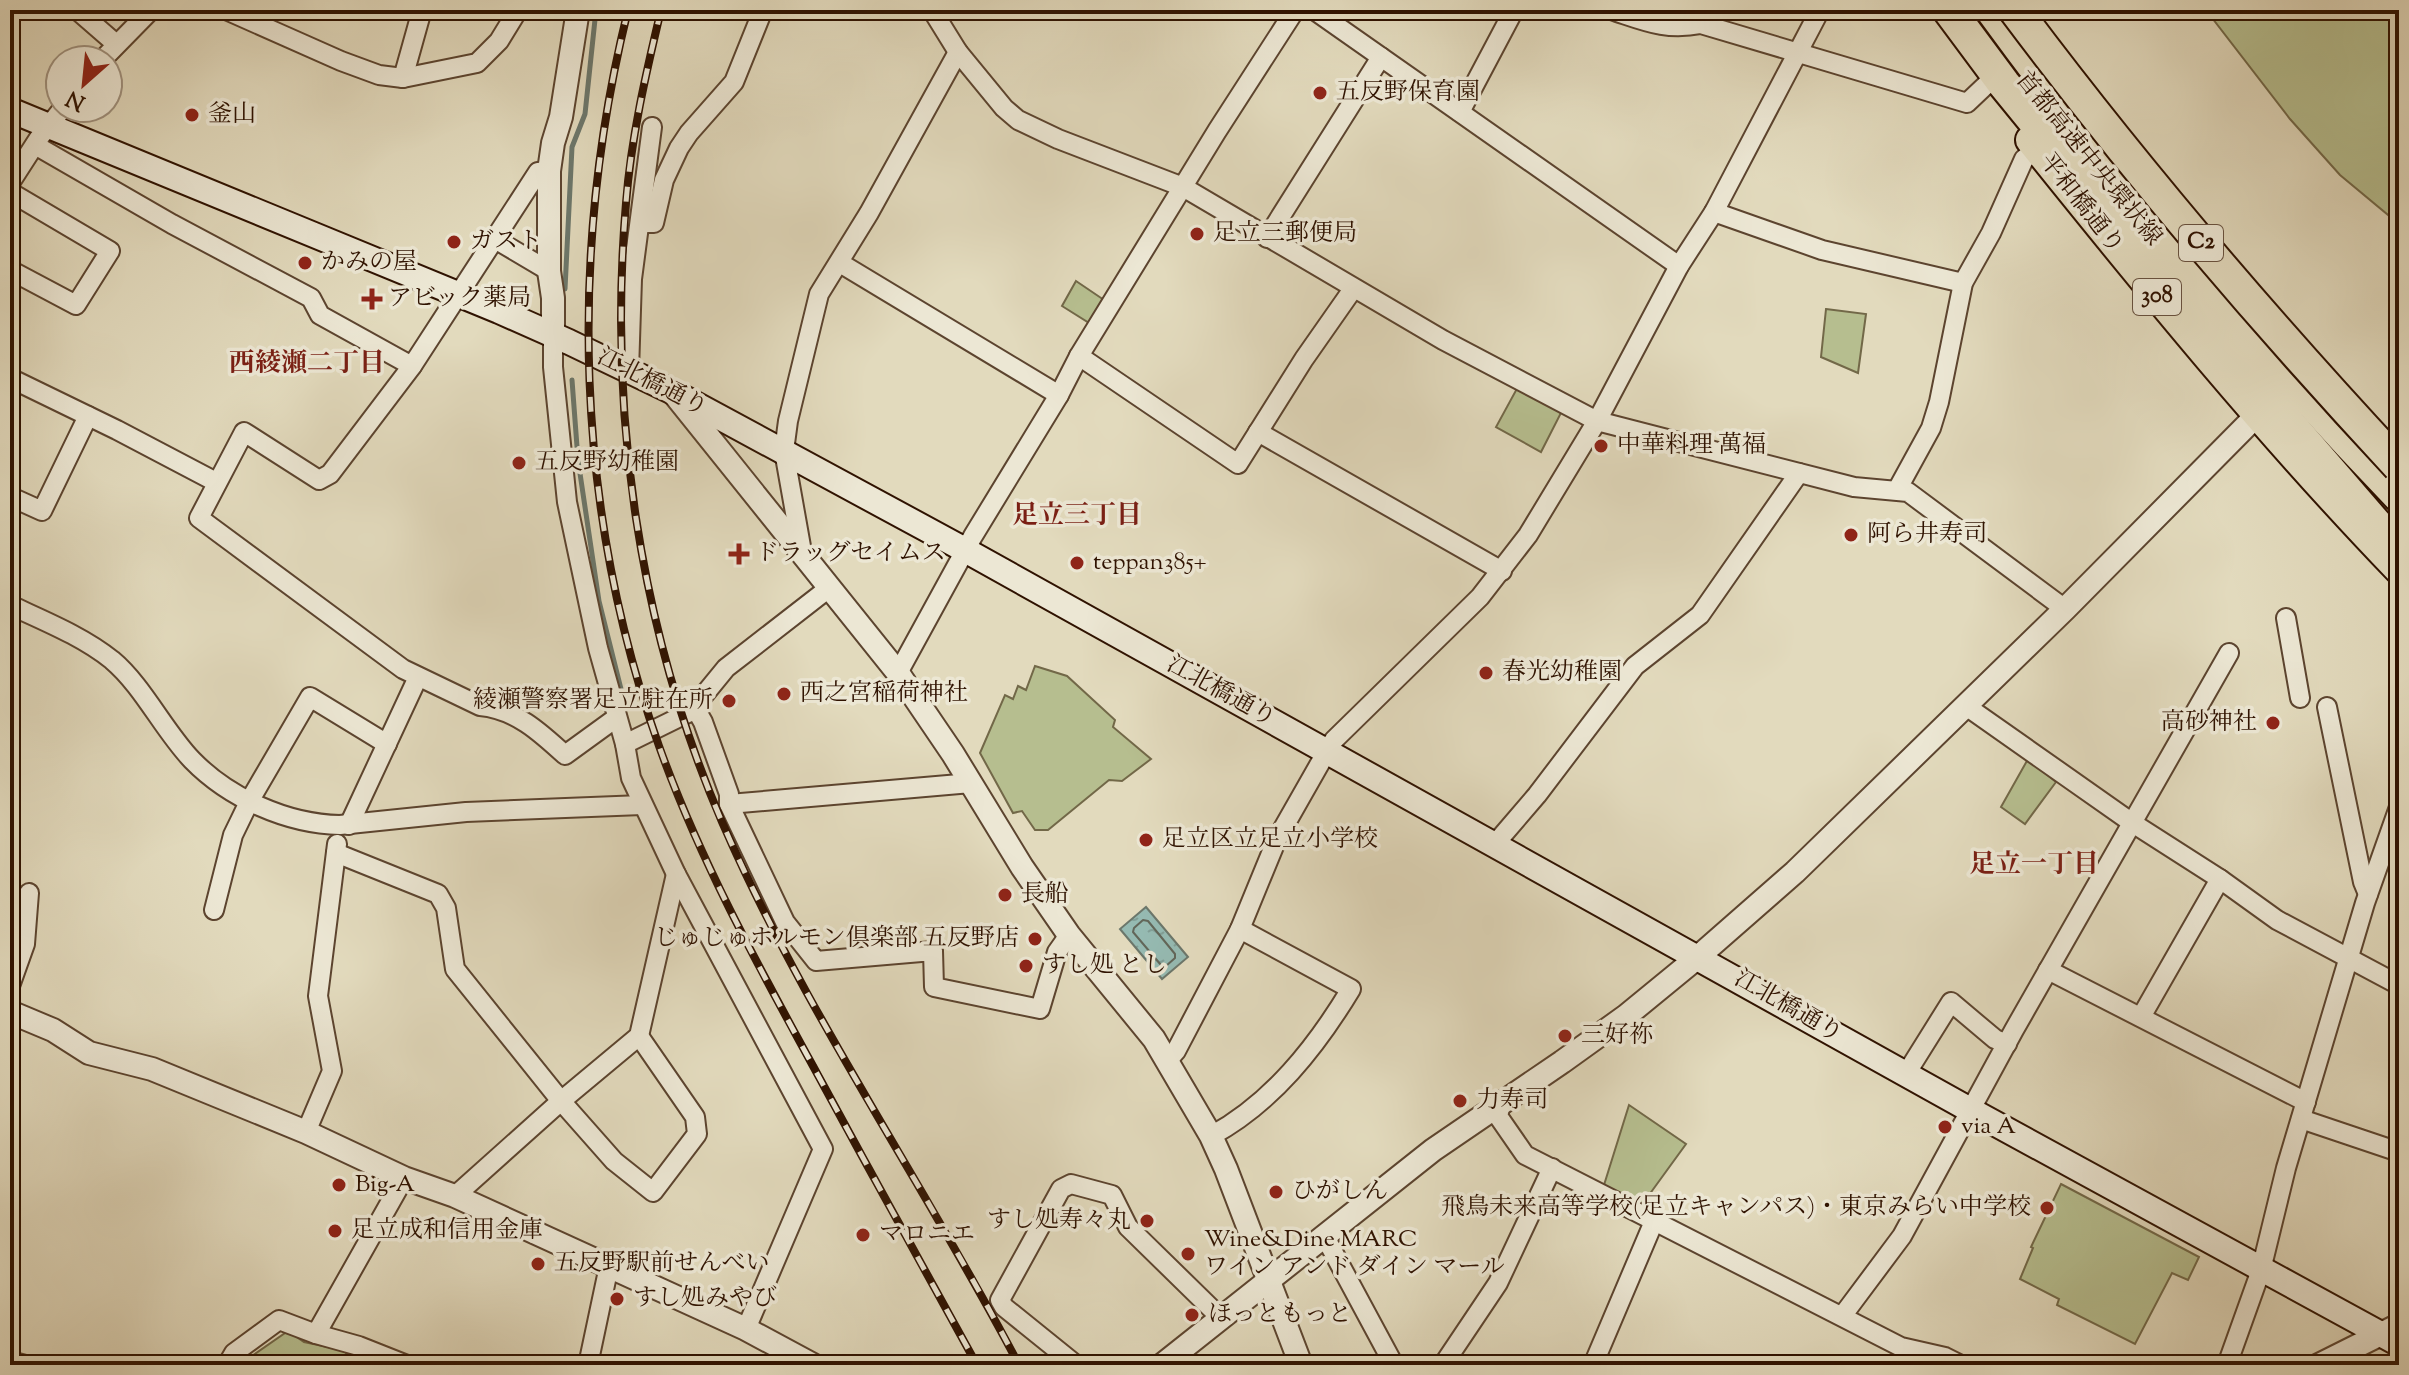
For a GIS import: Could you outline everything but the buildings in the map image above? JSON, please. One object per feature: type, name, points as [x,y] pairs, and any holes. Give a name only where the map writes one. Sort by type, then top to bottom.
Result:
[{"type":"highway","points":[[1949,10],[2004,84],[2141,252],[2399,551]]},
{"type":"highway","name":"首都高速中央環状線","points":[[1972,10],[2120,202],[2307,421],[2399,520]]},
{"type":"highway","points":[[1989,10],[2163,229],[2274,360],[2399,496]]},
{"type":"highway","name":"首都高速中央環状線","points":[[2015,10],[2176,213],[2399,466]]},
{"type":"highway","points":[[2274,360],[2360,413]]},
{"type":"main road","name":"平和橋通り","points":[[1932,10],[1986,85],[2116,249],[2258,414],[2399,570]]},
{"type":"main road","name":"平和橋通り","points":[[1989,10],[2152,228],[2283,380],[2399,506]]},
{"type":"main road","points":[[2001,10],[2027,39],[2062,59],[2183,210],[2360,413],[2399,452]]},
{"type":"main road","name":"江北橋通り","points":[[10,110],[460,295],[673,392],[965,550],[2261,1270],[2392,1335]]},
{"type":"street","points":[[77,10],[115,43],[151,10]]},
{"type":"street","points":[[226,10],[341,61],[379,75],[403,78],[477,63],[499,41],[518,10]]},
{"type":"street","points":[[403,78],[422,10]]},
{"type":"street","points":[[578,10],[549,171],[549,271],[553,367],[567,502],[598,648],[625,744],[631,778],[642,805],[823,1149],[746,1329]]},
{"type":"street","points":[[640,223],[654,223],[664,180],[679,148],[734,82],[763,10]]},
{"type":"street","points":[[932,10],[958,52],[1004,108],[1018,120],[1058,139],[1183,187],[1443,340],[1597,421],[1854,487],[1908,492],[2065,609]]},
{"type":"street","points":[[898,673],[965,550],[1059,395],[1079,356],[1295,10]]},
{"type":"street","points":[[1314,10],[1679,266]]},
{"type":"street","points":[[1460,112],[1514,10]]},
{"type":"street","points":[[1611,10],[1663,27],[1679,28],[1704,17],[1798,53],[1967,103],[1986,85]]},
{"type":"street","points":[[1168,1060],[1176,1051],[1240,929],[1277,839],[1334,740],[1480,597],[1528,535],[1597,421],[1679,266],[1714,212],[1820,10]]},
{"type":"street","points":[[803,555],[784,451],[788,421],[819,294],[840,263],[958,52]]},
{"type":"street","points":[[1267,238],[1381,57]]},
{"type":"street","points":[[10,183],[49,126],[172,224],[311,298],[320,315],[412,366]]},
{"type":"street","points":[[629,371],[632,279],[652,127]]},
{"type":"street","points":[[1897,490],[1931,428],[1963,283],[1991,233],[2024,159],[2037,149]]},
{"type":"street","points":[[549,171],[538,172],[412,366],[330,474],[319,480],[244,432],[199,518],[403,669],[480,706],[491,707],[525,721],[565,755],[616,718]]},
{"type":"street","points":[[10,192],[110,251],[76,305],[10,270]]},
{"type":"street","points":[[1714,212],[1822,250],[1963,283]]},
{"type":"street","points":[[495,239],[549,271]]},
{"type":"street","points":[[840,263],[1059,395]]},
{"type":"street","points":[[1079,356],[1238,464],[1353,289]]},
{"type":"street","points":[[10,378],[216,482]]},
{"type":"street","points":[[673,392],[898,673],[1069,935],[1141,1020],[1168,1060],[1211,1136],[1240,1201],[1301,1365]]},
{"type":"street","points":[[1162,1365],[1433,1150],[1626,1016],[1698,957],[1795,872],[2065,609],[2258,414]]},
{"type":"street","points":[[10,498],[42,511],[88,416]]},
{"type":"street","points":[[1258,432],[1502,571]]},
{"type":"street","points":[[1495,844],[1537,795],[1635,666],[1700,615],[1799,473]]},
{"type":"street","points":[[625,744],[695,708],[726,668],[829,588]]},
{"type":"street","points":[[10,605],[87,643],[114,662],[192,760],[229,792],[279,814],[327,825],[344,825],[466,812],[642,805]]},
{"type":"street","points":[[2286,618],[2300,698]]},
{"type":"street","points":[[1843,1315],[1902,1236],[2131,822],[2229,653]]},
{"type":"street","points":[[306,1132],[332,1071],[318,996],[336,853],[344,825],[418,677]]},
{"type":"street","points":[[214,910],[233,835],[310,697],[387,744]]},
{"type":"street","points":[[1966,706],[2277,920],[2399,985]]},
{"type":"street","points":[[2327,707],[2368,894]]},
{"type":"street","points":[[695,708],[729,794],[729,804],[785,922],[816,961],[933,951],[934,987],[1040,1009],[1057,952],[1069,935]]},
{"type":"street","points":[[729,804],[971,783]]},
{"type":"street","points":[[2227,1365],[2261,1270],[2348,959],[2368,894],[2396,832],[2399,807]]},
{"type":"street","points":[[336,853],[438,894],[446,908],[455,969],[561,1101],[614,1161],[653,1192],[697,1134],[697,1124],[639,1036]]},
{"type":"street","points":[[455,1196],[639,1036],[676,874]]},
{"type":"street","points":[[2141,1017],[2220,879]]},
{"type":"street","points":[[10,986],[25,944],[29,893]]},
{"type":"street","points":[[1211,1136],[1258,1105],[1316,1042],[1351,989],[1240,929]]},
{"type":"street","points":[[2048,970],[2141,1017],[2304,1110],[2399,1152]]},
{"type":"street","points":[[1906,1074],[1951,1002],[1995,1039],[2007,1044]]},
{"type":"street","points":[[10,1012],[53,1030],[89,1053],[152,1069],[306,1132],[404,1178],[455,1196],[746,1329],[813,1365]]},
{"type":"street","points":[[1501,1104],[1498,1116],[1525,1155],[1901,1347],[1945,1357],[1961,1365]]},
{"type":"street","points":[[1443,1365],[1498,1283],[1552,1168]]},
{"type":"street","points":[[316,1334],[404,1178]]},
{"type":"street","points":[[1076,1365],[1000,1300],[1046,1212],[1061,1189],[1071,1184],[1112,1195],[1128,1227],[1221,1318]]},
{"type":"street","points":[[1593,1365],[1655,1219]]},
{"type":"street","points":[[1324,1235],[1394,1365]]},
{"type":"street","points":[[588,1365],[609,1266]]},
{"type":"street","points":[[227,1365],[234,1353],[279,1320],[407,1365]]},
{"type":"street","points":[[2319,1365],[2392,1335]]},
{"type":"street","points":[[10,1361],[25,1365]]},
{"type":"green space","points":[[2206,10],[2399,10],[2399,224],[2340,175],[2290,119]]},
{"type":"green space","points":[[1076,281],[1107,302],[1094,326],[1062,306]]},
{"type":"green space","points":[[1826,309],[1866,314],[1858,373],[1821,357]]},
{"type":"green space","points":[[1520,383],[1564,407],[1541,452],[1496,427]]},
{"type":"green space","points":[[1035,666],[1067,676],[1115,720],[1113,727],[1151,759],[1122,781],[1109,780],[1048,830],[1035,830],[1022,811],[1013,813],[980,753],[1005,695],[1013,699],[1018,686],[1026,690]]},
{"type":"green space","points":[[2028,759],[2056,782],[2025,824],[2001,807]]},
{"type":"green space","points":[[1629,1105],[1686,1144],[1641,1206],[1604,1185]]},
{"type":"green space","points":[[2061,1184],[2199,1257],[2188,1280],[2172,1273],[2135,1344],[2057,1305],[2059,1299],[2020,1279],[2031,1247]]},
{"type":"green space","points":[[288,1331],[304,1342],[347,1351],[342,1365],[239,1365]]},
{"type":"water","points":[[1146,907],[1188,957],[1162,979],[1120,929]]},
{"type":"waterway","points":[[565,289],[572,147],[585,114],[596,10]]},
{"type":"waterway","points":[[572,380],[578,460],[599,601],[625,705]]},
{"type":"railway","points":[[628,10],[609,102],[596,194],[589,287],[590,381],[596,473],[610,566],[631,657],[675,788],[730,909],[977,1365]]},
{"type":"railway","points":[[661,10],[628,179],[622,282],[622,361],[636,519],[650,597],[669,673],[693,749],[754,892],[827,1029],[1019,1365]]},
{"type":"place","name":"五反野保育園","points":[[1320,93]]},
{"type":"place","name":"釜山","points":[[192,115]]},
{"type":"place","name":"足立三郵便局","points":[[1197,234]]},
{"type":"place","name":"ガスト","points":[[454,242]]},
{"type":"place","name":"かみの屋","points":[[305,263]]},
{"type":"place","name":"アビック薬局","points":[[372,299]]},
{"type":"place","name":"中華料理 萬福","points":[[1601,446]]},
{"type":"place","name":"五反野幼稚園","points":[[519,463]]},
{"type":"place","name":"阿ら井寿司","points":[[1851,535]]},
{"type":"place","name":"ドラッグセイムス","points":[[739,554]]},
{"type":"place","name":"teppan385+","points":[[1077,563]]},
{"type":"place","name":"春光幼稚園","points":[[1486,673]]},
{"type":"place","name":"西之宮稲荷神社","points":[[784,694]]},
{"type":"place","name":"綾瀬警察署足立駐在所","points":[[729,701]]},
{"type":"place","name":"高砂神社","points":[[2273,723]]},
{"type":"place","name":"足立区立足立小学校","points":[[1146,840]]},
{"type":"place","name":"長船","points":[[1005,895]]},
{"type":"place","name":"じゅじゅホルモン倶楽部 五反野店","points":[[1035,939]]},
{"type":"place","name":"すし処 とし","points":[[1026,966]]},
{"type":"place","name":"三好祢","points":[[1565,1036]]},
{"type":"place","name":"力寿司","points":[[1460,1101]]},
{"type":"place","name":"via A","points":[[1945,1127]]},
{"type":"place","name":"Big-A","points":[[339,1185]]},
{"type":"place","name":"ひがしん","points":[[1276,1192]]},
{"type":"place","name":"飛鳥未来高等学校(足立キャンパス)・東京みらい中学校","points":[[2047,1208]]},
{"type":"place","name":"すし処寿々丸","points":[[1147,1221]]},
{"type":"place","name":"足立成和信用金庫","points":[[335,1231]]},
{"type":"place","name":"マロニエ","points":[[863,1235]]},
{"type":"place","name":"Wine&Dine MARC ワイン アンド ダイン マール","points":[[1188,1254]]},
{"type":"place","name":"五反野駅前せんべい","points":[[538,1264]]},
{"type":"place","name":"すし処みやび","points":[[617,1299]]},
{"type":"place","name":"ほっともっと","points":[[1192,1315]]},
{"type":"district","name":"西綾瀬二丁目","points":[[307,364]]},
{"type":"district","name":"足立三丁目","points":[[1077,516]]},
{"type":"district","name":"足立一丁目","points":[[2034,865]]}]
